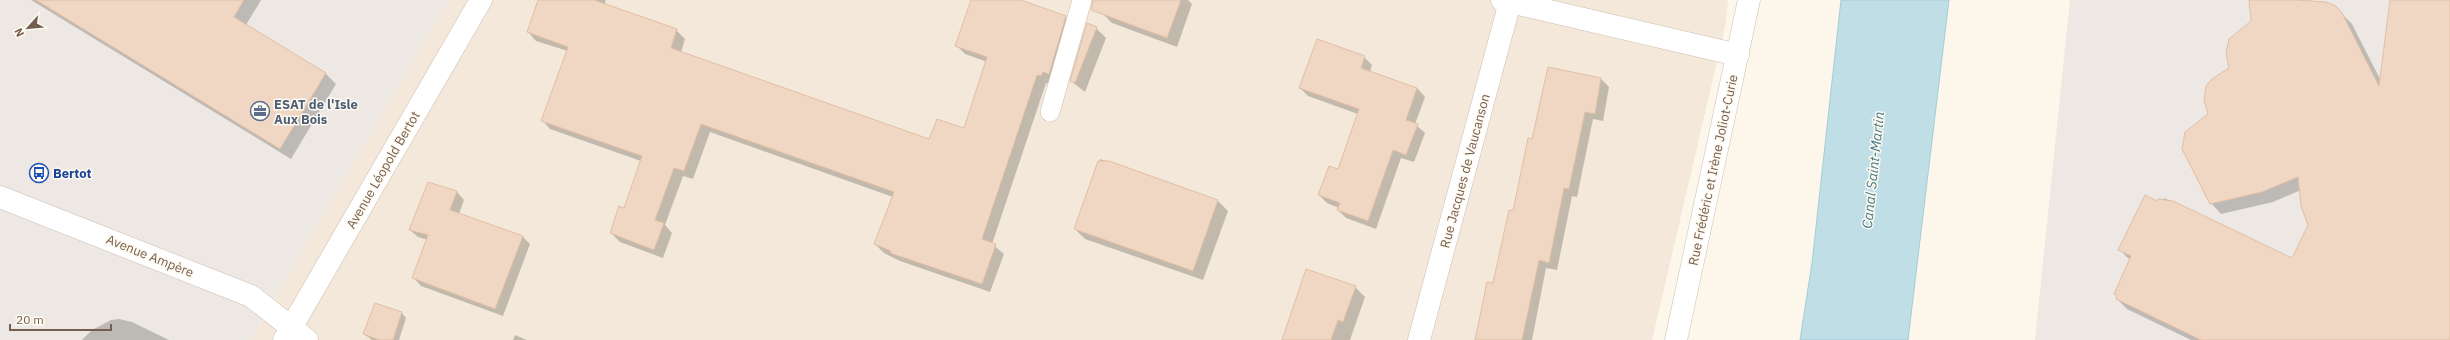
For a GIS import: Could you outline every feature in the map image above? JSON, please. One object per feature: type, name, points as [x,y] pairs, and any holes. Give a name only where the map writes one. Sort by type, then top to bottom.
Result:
[{"type":"street","name":"Avenue Léopold Bertot","points":[[294,336],[481,0]]},
{"type":"street","name":"Rue Frédéric et Irène Joliot-Curie","points":[[1676,340],[1749,0]]},
{"type":"street","name":"Rue Jacques de Vaucanson","points":[[1419,340],[1506,1],[1738,55]]},
{"type":"street","name":"Avenue Ampère","points":[[0,197],[251,296],[294,336]]},
{"type":"lane","points":[[1050,112],[1082,0]]},
{"type":"shaded area","points":[[0,0],[449,0],[250,340],[0,340]]},
{"type":"shaded area","points":[[449,0],[1728,0],[1725,27],[1652,340],[250,340]]},
{"type":"shaded area","points":[[2070,0],[2450,0],[2450,340],[2035,340]]},
{"type":"water","name":"Canal Saint-Martin","points":[[1841,0],[1949,0],[1908,340],[1800,340],[1812,263]]},
{"type":"building","name":"ESAT de l'Isle Aux Bois","points":[[36,0],[244,0],[234,17],[326,73],[280,149]]},
{"type":"building","points":[[538,0],[594,0],[677,29],[671,48],[929,139],[937,119],[964,128],[987,57],[955,46],[971,0],[1021,0],[1066,16],[1049,74],[1043,72],[1041,76],[1037,75],[982,239],[996,244],[982,284],[890,253],[891,251],[874,244],[894,192],[701,124],[684,171],[674,168],[655,220],[664,223],[654,250],[610,233],[619,206],[624,208],[642,156],[541,121],[568,47],[527,32]]},
{"type":"building","points":[[1093,0],[1181,0],[1167,38],[1091,10]]},
{"type":"building","points":[[2249,0],[2298,0],[2326,2],[2336,6],[2342,13],[2379,86],[2390,0],[2450,0],[2450,340],[2201,340],[2116,299],[2117,295],[2114,294],[2131,256],[2118,250],[2145,195],[2157,201],[2158,199],[2173,201],[2292,258],[2308,225],[2301,206],[2298,177],[2262,192],[2210,204],[2182,149],[2185,132],[2208,114],[2204,100],[2206,86],[2212,79],[2229,68],[2226,53],[2229,39],[2251,21]]},
{"type":"building","points":[[1087,23],[1097,27],[1075,83],[1070,81]]},
{"type":"building","points":[[1317,39],[1365,56],[1361,68],[1417,88],[1406,120],[1418,124],[1406,155],[1393,150],[1368,221],[1337,210],[1340,203],[1318,195],[1329,166],[1338,169],[1359,109],[1299,88]]},
{"type":"building","points":[[1548,67],[1601,78],[1595,114],[1585,112],[1569,189],[1564,188],[1549,263],[1539,260],[1522,340],[1475,340],[1487,282],[1493,283],[1509,210],[1513,211],[1528,138],[1532,139]]},
{"type":"building","points":[[1098,161],[1109,161],[1218,200],[1193,271],[1074,229]]},
{"type":"building","points":[[428,182],[457,191],[450,210],[523,236],[495,309],[412,278],[428,235],[409,230]]},
{"type":"building","points":[[1306,269],[1356,286],[1343,322],[1338,320],[1331,340],[1282,340]]},
{"type":"building","points":[[375,303],[402,312],[393,340],[379,340],[363,334]]},
{"type":"place","name":"ESAT de l'Isle Aux Bois","points":[[260,111]]},
{"type":"place","name":"Bertot","points":[[39,173]]}]
